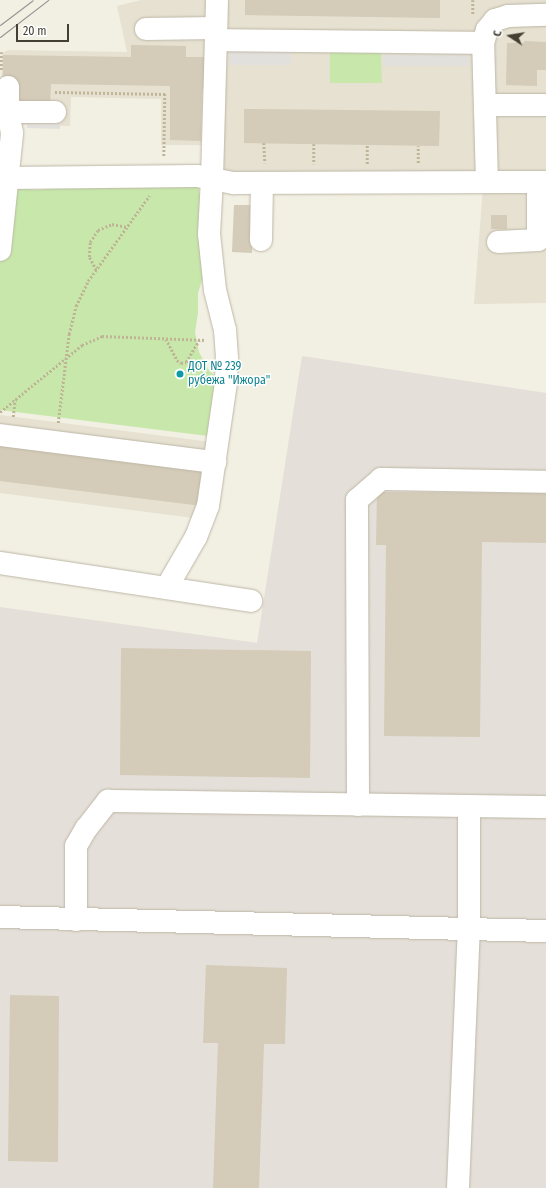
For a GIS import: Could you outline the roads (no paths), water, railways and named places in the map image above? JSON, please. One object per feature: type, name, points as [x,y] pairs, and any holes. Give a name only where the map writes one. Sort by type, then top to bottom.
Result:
[{"type":"lane","points":[[167,587],[196,537],[208,506],[226,382],[226,341],[211,264],[209,234],[217,0]]},
{"type":"lane","points":[[487,182],[483,43],[487,30],[495,20],[508,16],[546,15]]},
{"type":"lane","points":[[146,29],[216,34],[483,43]]},
{"type":"lane","points":[[0,250],[12,133],[8,112],[8,87]]},
{"type":"lane","points":[[485,106],[546,105]]},
{"type":"lane","points":[[8,112],[55,112]]},
{"type":"lane","points":[[7,178],[197,176],[234,183],[542,182],[538,240],[498,242]]},
{"type":"lane","points":[[261,240],[262,183]]},
{"type":"lane","points":[[0,435],[215,462]]},
{"type":"lane","points":[[358,805],[356,500],[381,479],[546,482]]},
{"type":"lane","points":[[0,563],[167,587],[251,601]]},
{"type":"lane","points":[[76,920],[76,846],[86,829],[108,801],[546,807]]},
{"type":"lane","points":[[458,1188],[469,928],[469,806]]},
{"type":"lane","points":[[0,917],[546,931]]},
{"type":"tram line","points":[[0,25],[33,0]]},
{"type":"tram line","points":[[0,37],[48,0]]},
{"type":"place","name":"ДОТ № 239 рубежа \"Ижора\"","points":[[180,374]]}]
